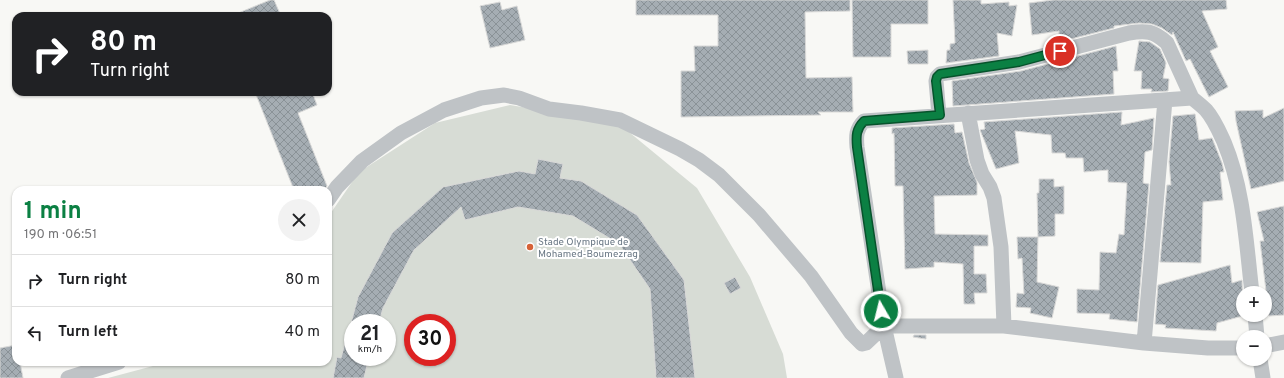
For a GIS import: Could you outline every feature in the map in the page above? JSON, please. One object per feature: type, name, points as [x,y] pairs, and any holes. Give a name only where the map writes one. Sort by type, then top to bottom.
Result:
[{"type":"street","points":[[940,115],[936,81],[940,74],[1019,62],[1129,33],[1141,31],[1149,32],[1160,37],[1167,43],[1192,98],[1207,111],[1219,130],[1235,171],[1239,185],[1251,286]]},
{"type":"street","points":[[332,194],[362,161],[401,133],[444,110],[481,98],[504,95],[519,98],[549,109],[580,112],[620,120],[680,149],[699,160],[719,175],[759,215],[811,276],[832,308],[862,344],[866,343],[884,326],[1004,326],[1144,343],[1208,348],[1236,348]]},
{"type":"street","points":[[896,378],[884,326],[857,147],[856,134],[864,121],[1192,98]]},
{"type":"street","points":[[1144,343],[1165,100]]},
{"type":"street","points":[[968,113],[977,160],[994,198],[1001,248],[1004,326]]},
{"type":"street","points":[[1272,345],[1284,342]]},
{"type":"street","points":[[68,378],[106,366]]},
{"type":"street","points":[[1261,366],[1263,378]]},
{"type":"shaded area","name":"Stade Olympique de Mohamed-Boumezrag","points":[[510,105],[618,123],[697,188],[750,277],[783,354],[787,378],[108,378],[153,366],[332,366],[332,211],[359,172],[435,123]]},
{"type":"building","points":[[270,0],[274,0],[279,12],[241,12]]},
{"type":"building","points":[[636,0],[850,0],[850,11],[805,12],[806,78],[852,77],[853,112],[818,112],[821,115],[681,117],[681,71],[695,71],[694,46],[718,46],[718,15],[636,15]]},
{"type":"building","points":[[852,0],[928,0],[928,24],[891,24],[891,57],[853,57]]},
{"type":"building","points":[[953,0],[981,0],[981,4],[1009,2],[1009,6],[1017,5],[1012,36],[997,33],[999,56],[946,63],[947,50],[950,50],[950,44],[955,43]]},
{"type":"building","points":[[1053,0],[1226,0],[1227,9],[1202,11],[1218,47],[1210,51],[1228,87],[1209,97],[1190,59],[1186,61],[1173,32],[1172,35],[1162,28],[1152,24],[1139,23],[1114,26],[1114,28],[1059,42],[1059,31],[1032,35],[1029,3]]},
{"type":"building","points":[[500,2],[502,10],[517,6],[525,40],[490,48],[480,6]]},
{"type":"building","points":[[1139,41],[1150,42],[1160,49],[1166,63],[1163,78],[1169,79],[1168,91],[1151,92],[1152,89],[1141,89],[1142,71],[1134,71]]},
{"type":"building","points":[[1116,46],[1118,71],[1113,71],[1114,94],[953,106],[952,81],[1021,71]]},
{"type":"building","points":[[928,50],[928,64],[908,64],[907,51]]},
{"type":"building","points":[[257,96],[314,96],[317,105],[298,113],[327,186],[292,186]]},
{"type":"building","points":[[1284,108],[1284,181],[1251,189],[1235,111],[1263,110],[1263,118]]},
{"type":"building","points":[[1122,112],[1121,125],[1154,118],[1152,150],[1145,152],[1143,183],[1149,184],[1137,322],[1109,319],[1110,314],[1077,313],[1077,289],[1099,290],[1100,252],[1116,253],[1119,234],[1124,235],[1127,183],[1108,182],[1108,170],[1084,172],[1083,158],[1066,158],[1065,153],[1052,153],[1051,135],[1015,131],[1019,163],[996,169],[980,130],[985,129],[984,122]]},
{"type":"building","points":[[1195,114],[1199,140],[1212,138],[1222,163],[1224,172],[1220,172],[1223,200],[1203,202],[1201,263],[1160,262],[1167,185],[1171,185],[1169,162],[1173,116]]},
{"type":"building","points":[[954,124],[955,133],[962,132],[969,163],[977,182],[977,195],[934,196],[935,234],[988,235],[988,246],[974,246],[974,274],[986,274],[987,293],[974,293],[975,304],[964,304],[963,264],[934,262],[934,267],[905,269],[903,186],[895,186],[894,133],[892,134],[892,128]]},
{"type":"building","points":[[538,159],[563,164],[560,178],[581,181],[637,215],[684,280],[695,378],[656,378],[650,289],[619,244],[573,216],[518,207],[465,220],[461,207],[414,250],[383,308],[381,314],[353,314],[358,297],[392,233],[443,187],[519,171],[535,174]]},
{"type":"building","points":[[1039,179],[1054,179],[1054,187],[1064,186],[1064,214],[1055,214],[1055,236],[1038,237],[1037,193],[1039,193]]},
{"type":"building","points":[[1284,206],[1284,315],[1272,316],[1272,286],[1265,286],[1260,241],[1264,241],[1257,212]]},
{"type":"building","points":[[1017,237],[1038,237],[1037,282],[1059,287],[1052,318],[1030,313],[1031,308],[1016,307],[1017,293],[1024,294],[1022,258],[1018,259]]},
{"type":"building","points":[[1230,265],[1232,283],[1242,280],[1242,286],[1236,286],[1236,318],[1217,323],[1216,331],[1165,328],[1166,325],[1155,324],[1158,285]]},
{"type":"building","points":[[735,277],[741,288],[730,294],[724,283]]},
{"type":"building","points":[[914,335],[926,335],[926,339],[913,337]]},
{"type":"building","points":[[12,346],[12,366],[21,366],[23,378],[0,378],[0,348]]},
{"type":"building","points":[[344,347],[344,366],[367,366],[364,378],[333,378],[337,357],[341,358]]},
{"type":"place","name":"Stade Olympique de Mohamed-Boumezrag","points":[[530,247]]},
{"type":"route","points":[[881,311],[857,147],[856,134],[860,126],[864,121],[940,115],[936,81],[940,74],[1019,62],[1060,51]]}]
